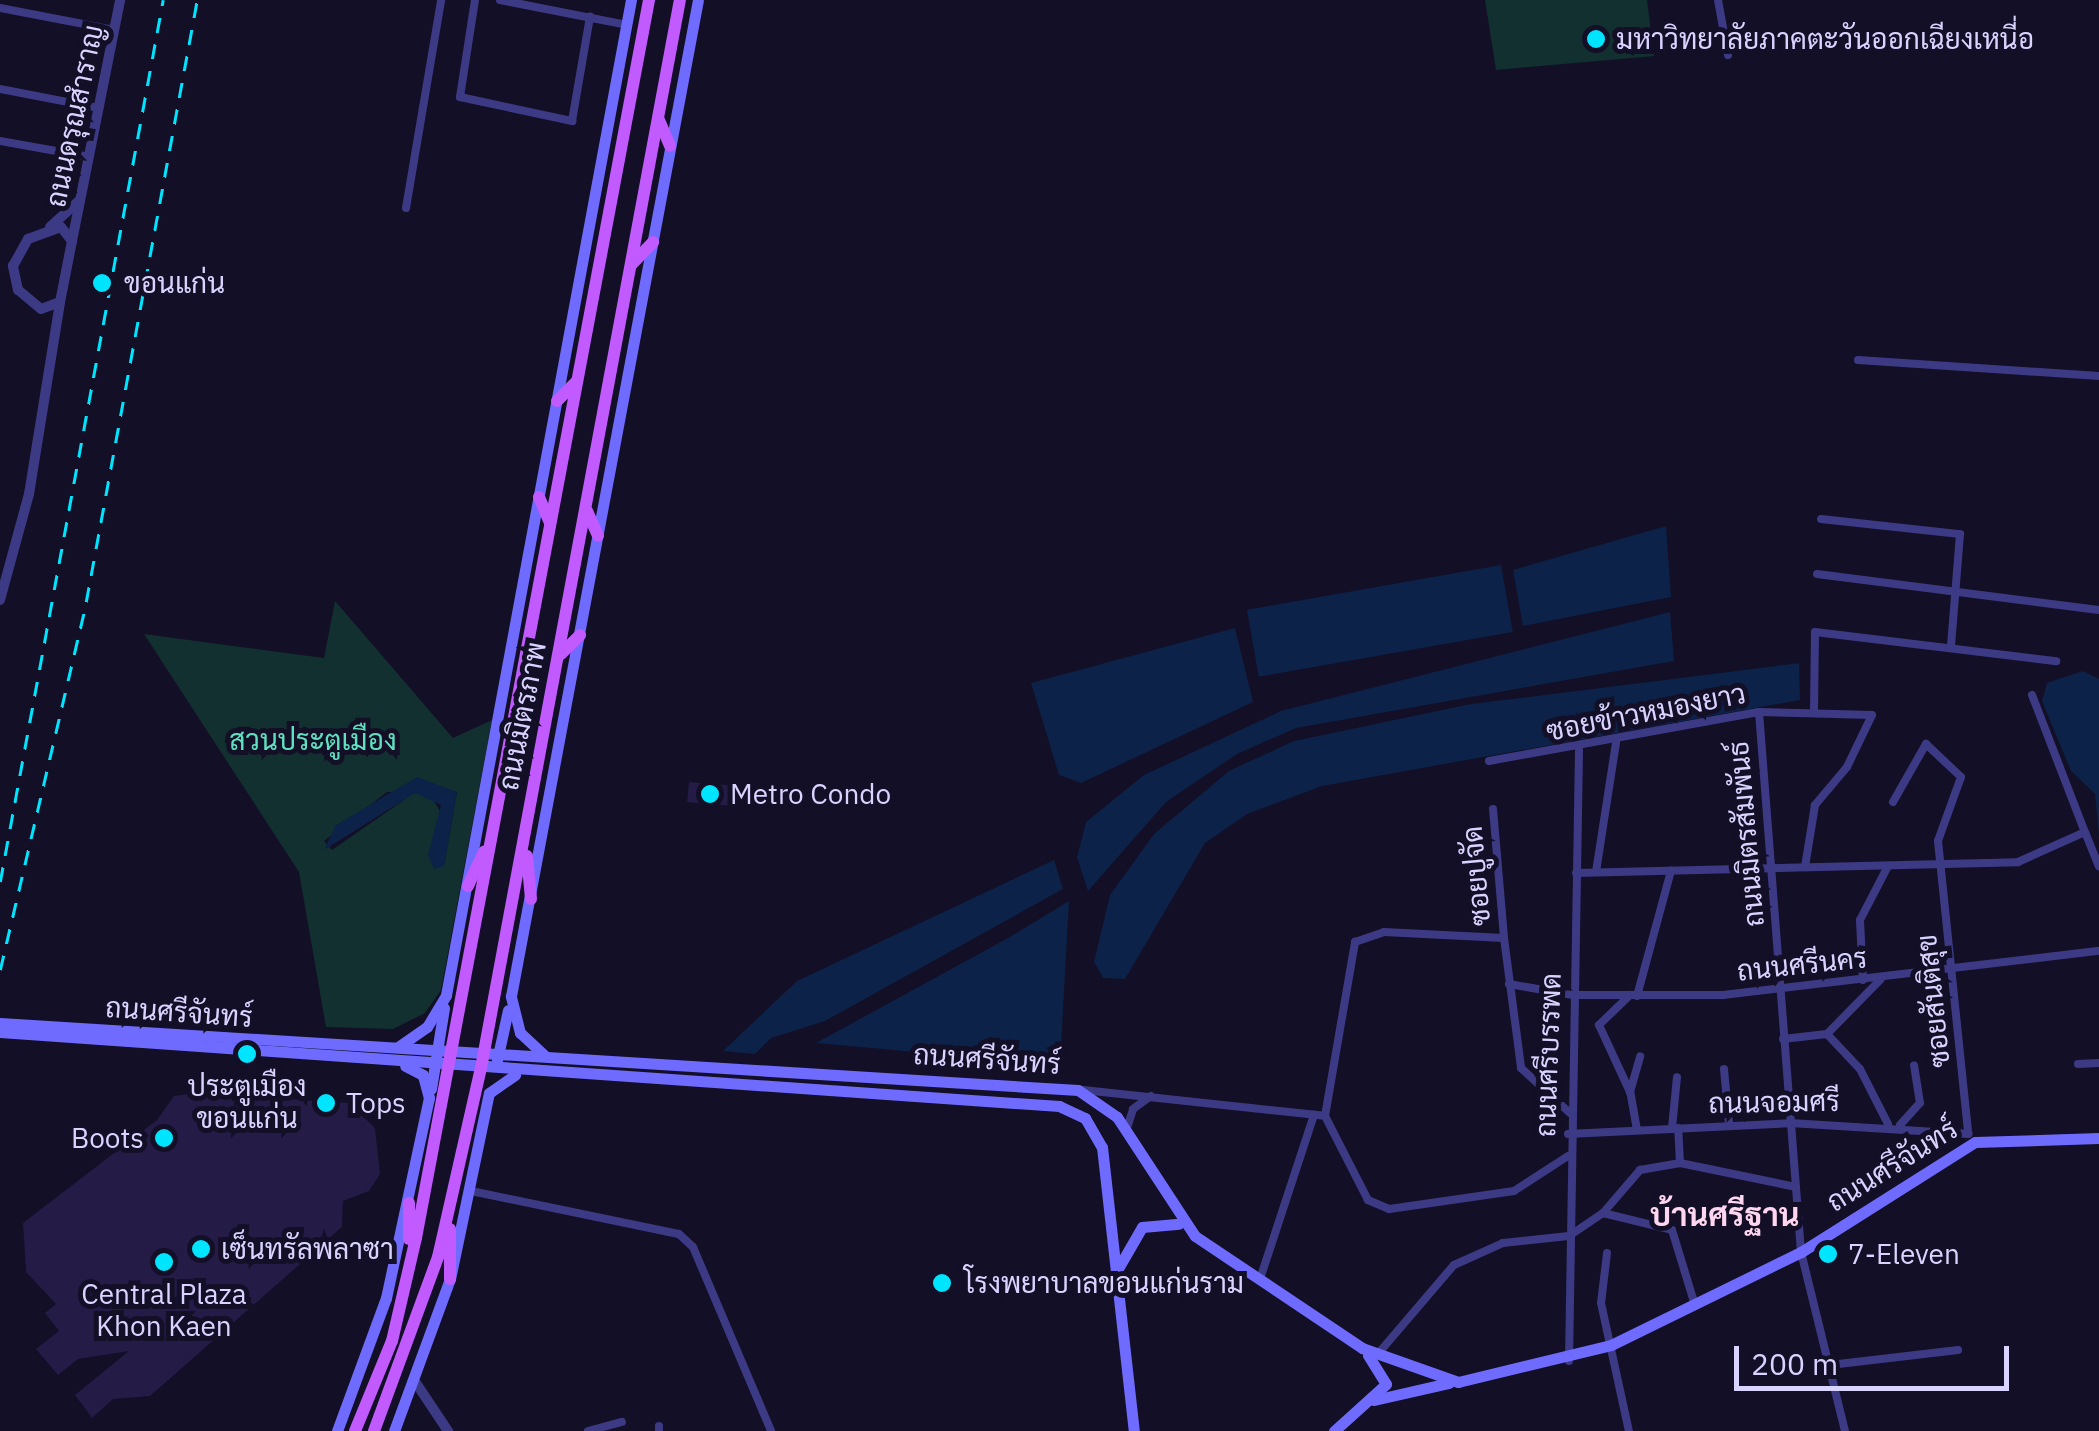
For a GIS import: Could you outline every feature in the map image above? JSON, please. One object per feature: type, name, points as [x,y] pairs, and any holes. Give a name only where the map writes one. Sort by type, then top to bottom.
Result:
[{"type":"main road","name":"ถนนมิตรภาพ","points":[[355,1431],[385,1361],[409,1267],[442,1065],[437,1049],[446,996],[631,0]]},
{"type":"main road","name":"ถนนมิตรภาพ","points":[[336,1431],[368,1355],[386,1298],[429,1098],[452,1050],[649,0]]},
{"type":"main road","name":"ถนนมิตรภาพ","points":[[374,1431],[402,1367],[450,1212],[488,1069],[524,834],[680,0]]},
{"type":"main road","name":"ถนนมิตรภาพ","points":[[491,1053],[512,996],[698,0]]},
{"type":"main road","points":[[658,118],[670,146]]},
{"type":"main road","points":[[631,265],[653,242]]},
{"type":"main road","points":[[557,401],[576,382]]},
{"type":"main road","points":[[539,497],[550,523]]},
{"type":"main road","points":[[586,509],[598,536]]},
{"type":"main road","points":[[560,655],[580,635]]},
{"type":"main road","points":[[470,879],[492,832]]},
{"type":"main road","points":[[524,834],[531,899]]},
{"type":"main road","points":[[398,1048],[427,1027],[446,996]]},
{"type":"main road","points":[[512,996],[520,1033],[544,1054]]},
{"type":"main road","name":"ถนนศรีจันทร์","points":[[0,1023],[1078,1090],[1126,1132],[1182,1225],[1362,1348],[1458,1382],[1568,1362],[1695,1306],[1801,1252],[1971,1137],[2099,1138]]},
{"type":"main road","name":"ถนนศรีจันทร์","points":[[0,1032],[394,1064],[1071,1110],[1102,1147],[1116,1272]]},
{"type":"main road","points":[[394,1064],[423,1075],[429,1098]]},
{"type":"main road","points":[[394,1431],[416,1383],[450,1279],[489,1092],[488,1069]]},
{"type":"main road","points":[[489,1092],[510,1076],[540,1073]]},
{"type":"main road","points":[[409,1203],[409,1267]]},
{"type":"main road","points":[[450,1212],[450,1279]]},
{"type":"main road","points":[[1134,1431],[1116,1272],[1142,1226],[1182,1225]]},
{"type":"main road","points":[[1334,1431],[1371,1402],[1386,1375],[1362,1348]]},
{"type":"main road","points":[[1371,1402],[1458,1382]]},
{"type":"street","name":"ถนนดรุณสำราญ","points":[[72,241],[120,0]]},
{"type":"street","points":[[406,208],[441,0]]},
{"type":"street","points":[[475,0],[460,97],[572,121],[590,17]]},
{"type":"street","points":[[500,0],[627,25]]},
{"type":"street","points":[[1718,0],[1728,56]]},
{"type":"street","points":[[0,8],[114,30]]},
{"type":"street","points":[[0,89],[99,108]]},
{"type":"street","points":[[0,141],[90,157]]},
{"type":"street","points":[[55,330],[40,309],[18,290],[13,266],[18,249],[50,228],[79,201]]},
{"type":"street","points":[[0,600],[29,494],[72,241],[50,228]]},
{"type":"street","points":[[0,264],[13,266]]},
{"type":"street","points":[[40,309],[60,302]]},
{"type":"street","points":[[1858,360],[2099,376]]},
{"type":"street","points":[[1821,520],[1960,534],[1951,646]]},
{"type":"street","points":[[1817,574],[2099,610]]},
{"type":"street","points":[[1814,712],[1815,632],[2056,661]]},
{"type":"street","points":[[2032,695],[2099,866]]},
{"type":"street","name":"ซอยข้าวหมองยาว","points":[[1488,762],[1579,750],[1759,712],[1872,714],[1815,805],[1806,866]]},
{"type":"street","name":"ถนนมิตรสัมพันธ์","points":[[1759,712],[1801,1252],[1845,1431]]},
{"type":"street","points":[[1596,872],[1616,743]]},
{"type":"street","name":"ซอยสันติสุข","points":[[1893,802],[1926,744],[1961,777],[1938,830],[1971,1137]]},
{"type":"street","name":"ถนนศรีบรรพด","points":[[1568,1362],[1568,1134],[1579,750]]},
{"type":"street","name":"ซอยปูจัด","points":[[1493,810],[1520,1068],[1570,1113]]},
{"type":"street","points":[[1576,873],[2018,862],[2085,832]]},
{"type":"street","points":[[1863,980],[1860,920],[1888,866]]},
{"type":"street","points":[[1637,1130],[1630,1092],[1600,1025],[1633,996],[1671,870]]},
{"type":"street","points":[[1504,938],[1384,932],[1356,942],[1325,1116],[1362,1194],[1381,1208],[1523,1189],[1568,1156]]},
{"type":"street","name":"ถนนศรีนคร","points":[[1509,984],[1572,995],[1633,996],[1782,988],[1954,971],[2099,951]]},
{"type":"street","points":[[1784,1039],[1827,1034],[1882,978]]},
{"type":"street","points":[[1827,1034],[1860,1069],[1888,1124]]},
{"type":"street","points":[[1630,1092],[1640,1056]]},
{"type":"street","points":[[2078,1064],[2099,1063]]},
{"type":"street","points":[[1900,1125],[1920,1104],[1914,1065]]},
{"type":"street","points":[[1724,1069],[1730,1123]]},
{"type":"street","points":[[1678,1077],[1675,1128],[1680,1163]]},
{"type":"street","points":[[1078,1090],[1325,1116]]},
{"type":"street","points":[[1126,1132],[1134,1109],[1152,1096]]},
{"type":"street","points":[[1260,1279],[1314,1115]]},
{"type":"street","name":"ถนนจอมศรี","points":[[1568,1134],[1790,1122],[1888,1124],[1971,1137]]},
{"type":"street","points":[[1602,1213],[1640,1170],[1680,1163],[1796,1187]]},
{"type":"street","points":[[471,1191],[679,1234],[694,1247],[771,1431]]},
{"type":"street","points":[[1378,1355],[1454,1266],[1502,1244],[1570,1236],[1583,1218],[1602,1213],[1672,1230],[1695,1306]]},
{"type":"street","points":[[1607,1253],[1601,1303],[1629,1431]]},
{"type":"street","points":[[1830,1365],[1958,1350]]},
{"type":"street","points":[[416,1383],[448,1431]]},
{"type":"street","points":[[588,1431],[622,1422]]},
{"type":"green space","points":[[1485,0],[1647,0],[1654,56],[1496,70]]},
{"type":"green space","name":"สวนประตูเมือง","points":[[335,601],[453,738],[492,720],[441,990],[425,1013],[393,1029],[326,1027],[299,872],[144,634],[324,658]],"holes":[[[387,792],[457,792],[444,866],[428,855],[443,816],[430,795],[414,793],[332,850],[324,841]]]},
{"type":"water","points":[[1666,526],[1671,597],[1523,626],[1513,570]]},
{"type":"water","points":[[1501,565],[1513,632],[1259,677],[1247,610]]},
{"type":"water","points":[[1670,612],[1674,661],[1296,728],[1237,754],[1166,802],[1088,891],[1077,857],[1086,822],[1144,775],[1281,711]]},
{"type":"water","points":[[1235,628],[1253,702],[1081,783],[1059,775],[1031,683]]},
{"type":"water","points":[[1799,663],[1800,700],[1322,786],[1247,814],[1205,843],[1125,979],[1103,978],[1094,962],[1110,895],[1154,834],[1229,771],[1294,741],[1471,704]]},
{"type":"water","points":[[2083,671],[2099,679],[2099,835],[2095,794],[2071,771],[2042,701],[2047,683]]},
{"type":"water","points":[[417,777],[457,792],[444,866],[434,869],[428,855],[441,805],[415,793],[324,850],[336,825]]},
{"type":"water","points":[[1054,860],[1063,889],[825,1021],[771,1038],[755,1054],[723,1051],[797,981]]},
{"type":"water","points":[[1069,901],[1060,1065],[816,1043],[1008,938]]},
{"type":"building","name":"Metro Condo","points":[[689,782],[733,786],[731,806],[687,802]]},
{"type":"building","name":"เซ็นทรัลพลาซา","points":[[197,1093],[349,1103],[375,1128],[380,1174],[369,1191],[343,1201],[342,1227],[150,1396],[113,1399],[92,1418],[75,1395],[129,1351],[78,1359],[58,1375],[36,1349],[59,1331],[45,1313],[56,1304],[26,1272],[23,1223],[157,1120],[174,1096]]},
{"type":"railway","points":[[0,882],[163,0]]},
{"type":"railway","points":[[0,970],[86,602],[197,0]]},
{"type":"place","name":"มหาวิทยาลัยภาคตะวันออกเฉียงเหนี่อ","points":[[1596,39]]},
{"type":"place","name":"ขอนแก่น","points":[[102,283]]},
{"type":"place","name":"Metro Condo","points":[[710,794]]},
{"type":"place","name":"ประตูเมือง ขอนแก่น","points":[[247,1054]]},
{"type":"place","name":"Tops","points":[[326,1103]]},
{"type":"place","name":"Boots","points":[[164,1138]]},
{"type":"place","name":"เซ็นทรัลพลาซา","points":[[201,1249]]},
{"type":"place","name":"7-Eleven","points":[[1828,1254]]},
{"type":"place","name":"Central Plaza Khon Kaen","points":[[164,1262]]},
{"type":"place","name":"โรงพยาบาลขอนแก่นราม","points":[[942,1283]]},
{"type":"district","name":"บ้านศรีฐาน","points":[[1725,1214]]}]
